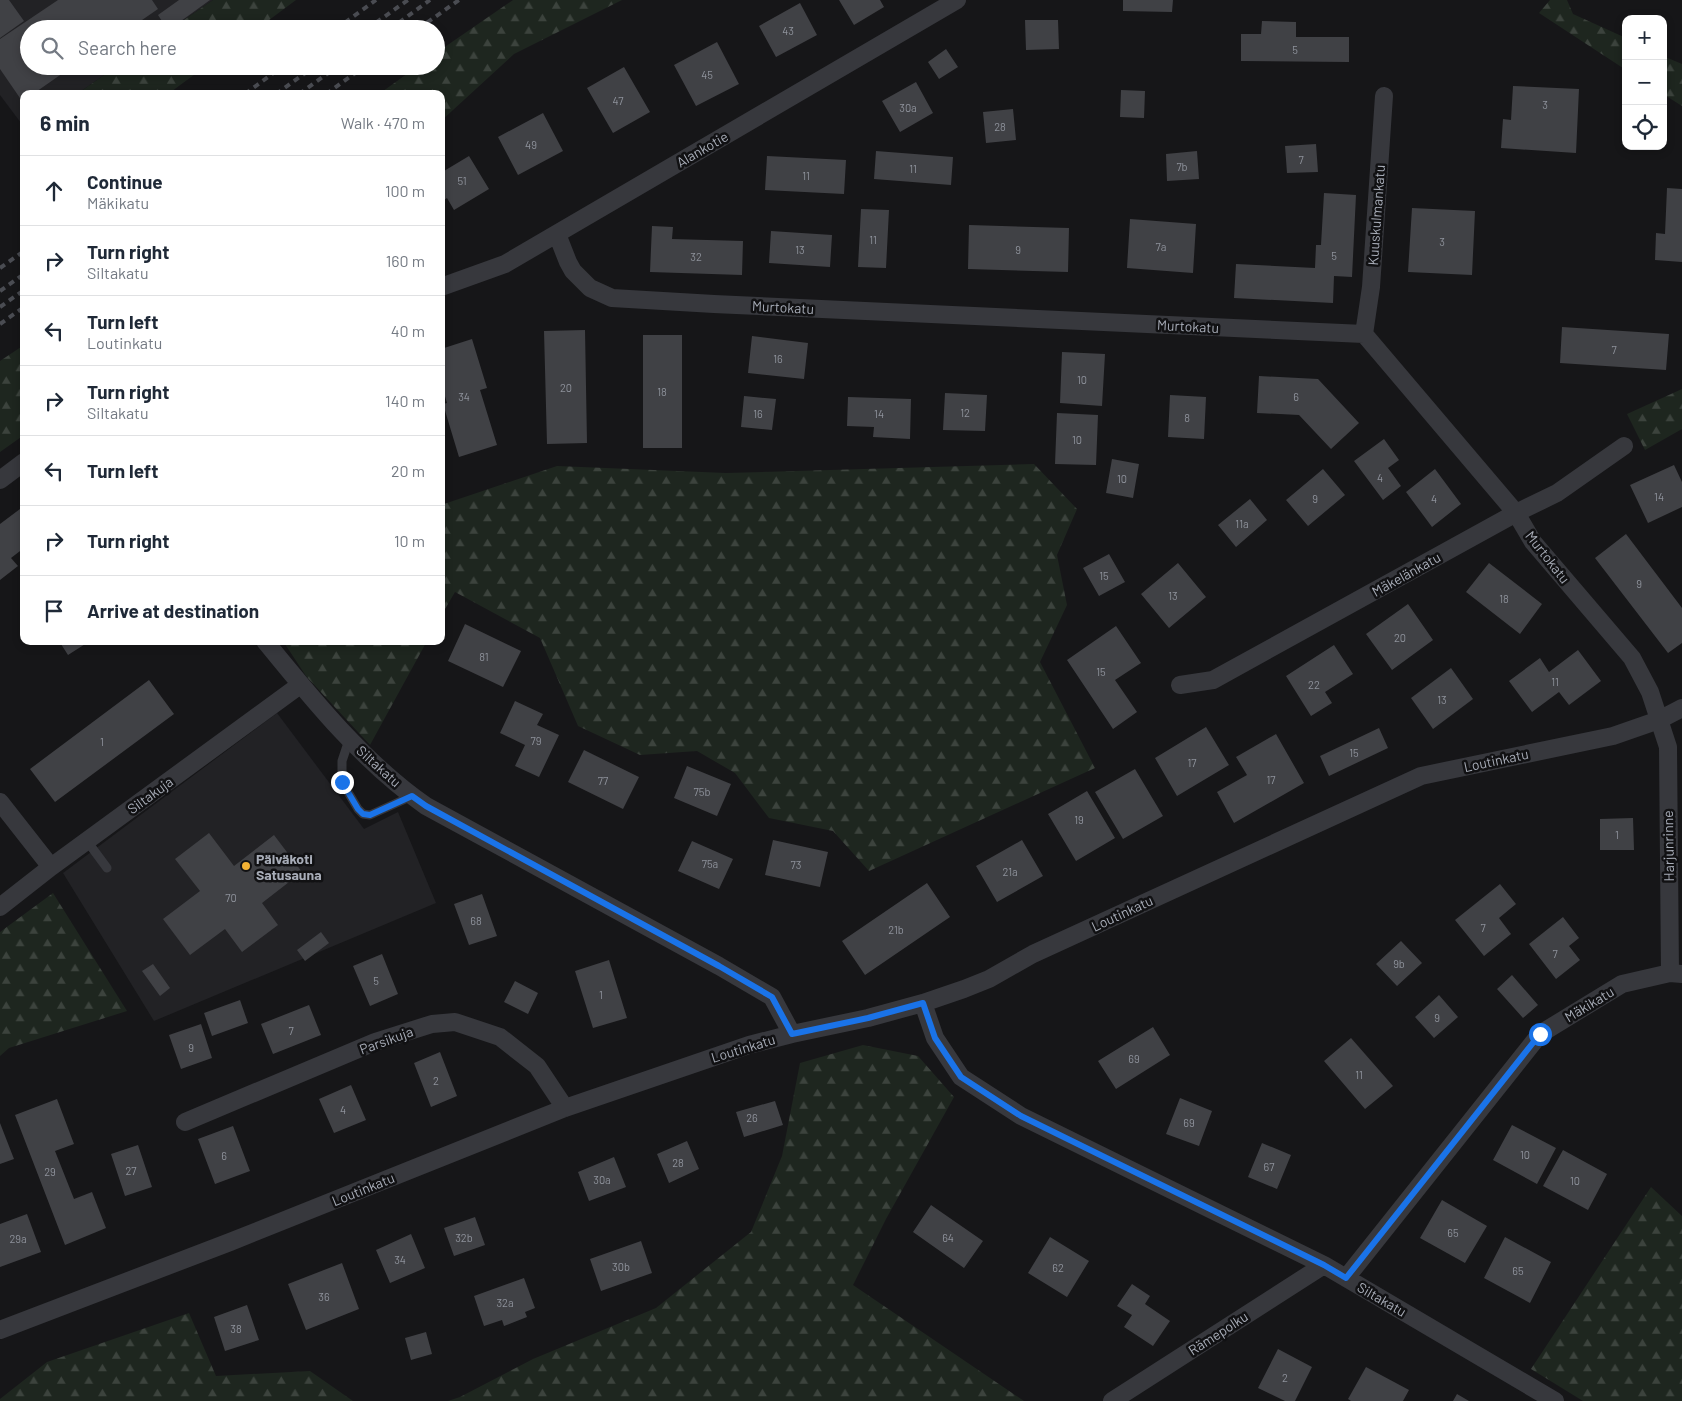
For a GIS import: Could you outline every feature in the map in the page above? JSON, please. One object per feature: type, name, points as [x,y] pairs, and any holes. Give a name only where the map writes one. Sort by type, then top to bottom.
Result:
[{"type":"street","name":"Alankotie","points":[[445,286],[506,264],[957,0]]},
{"type":"street","name":"Kuuskulmankatu","points":[[1364,334],[1371,287],[1384,96]]},
{"type":"street","name":"Murtokatu","points":[[556,234],[573,271],[590,288],[612,298],[743,306],[1364,334],[1516,513],[1532,542],[1632,658],[1650,692],[1660,720]]},
{"type":"street","name":"Mäkelänkatu","points":[[1180,685],[1213,680],[1516,513],[1557,493],[1624,446]]},
{"type":"street","points":[[0,480],[20,465]]},
{"type":"street","name":"Siltakatu","points":[[268,645],[300,685],[349,740],[412,796],[426,806],[719,966],[772,997],[792,1034]]},
{"type":"street","name":"Siltakuja","points":[[0,907],[51,867],[300,685]]},
{"type":"street","name":"Loutinkatu","points":[[0,1330],[230,1242],[565,1108],[749,1045],[868,1018],[923,1003],[964,989],[988,979],[1033,954],[1421,776],[1614,736],[1660,720],[1682,708]]},
{"type":"street","name":"Harjunrinne","points":[[1660,720],[1668,747],[1676,974]]},
{"type":"street","points":[[0,802],[51,867]]},
{"type":"street","name":"Mäkikatu","points":[[1346,1278],[1540,1034],[1622,984],[1676,974]]},
{"type":"street","name":"Siltakatu","points":[[923,1003],[935,1038],[961,1077],[1021,1116],[1324,1265],[1555,1401]]},
{"type":"street","name":"Parsikuja","points":[[185,1122],[375,1042],[432,1024],[455,1022],[500,1037],[537,1066],[565,1108]]},
{"type":"street","name":"Rämepolku","points":[[1112,1401],[1324,1265]]},
{"type":"lane","points":[[349,740],[342,760],[342,782],[363,814],[370,815],[412,796]]},
{"type":"lane","points":[[87,841],[107,868]]},
{"type":"shaded area","points":[[0,0],[213,0],[184,20],[20,20],[20,75],[104,75],[83,90],[20,90],[20,122],[0,95]]},
{"type":"shaded area","name":"Päiväkoti Satusauna","points":[[277,713],[364,829],[398,812],[436,903],[154,1021],[63,873]]},
{"type":"green space","points":[[213,0],[296,0],[269,20],[184,20]]},
{"type":"green space","points":[[513,0],[622,0],[514,54],[445,117],[445,90],[385,90],[405,75],[445,75],[445,47]]},
{"type":"green space","points":[[1550,0],[1567,0],[1573,14],[1622,36],[1622,67],[1539,13]]},
{"type":"green space","points":[[1667,58],[1682,64],[1682,106],[1667,97]]},
{"type":"green space","points":[[104,75],[194,75],[173,90],[83,90]]},
{"type":"green space","points":[[20,348],[20,438],[0,452],[0,361]]},
{"type":"green space","points":[[1682,389],[1682,429],[1645,450],[1627,414]]},
{"type":"green space","points":[[1034,464],[1077,509],[1057,555],[1067,605],[1040,662],[1095,768],[869,871],[833,831],[769,818],[735,773],[697,751],[640,755],[578,726],[540,638],[455,592],[445,609],[445,504],[557,466],[726,473]]},
{"type":"green space","points":[[286,645],[425,645],[370,745],[306,676]]},
{"type":"green space","points":[[53,893],[127,1011],[9,1048],[0,1056],[0,932]]},
{"type":"green space","points":[[863,1045],[918,1056],[954,1097],[886,1219],[853,1285],[1024,1401],[448,1401],[460,1397],[533,1359],[656,1308],[751,1232],[782,1156],[800,1063]]},
{"type":"green space","points":[[1651,1187],[1682,1216],[1682,1401],[1583,1401],[1531,1369]]},
{"type":"green space","points":[[189,1313],[216,1376],[310,1371],[353,1401],[0,1401],[0,1399],[47,1362]]},
{"type":"building","points":[[0,0],[9,0],[23,20],[20,20],[20,24],[0,38]]},
{"type":"building","points":[[58,0],[152,0],[158,9],[142,20],[28,20]]},
{"type":"building","points":[[179,0],[210,0],[182,20],[161,20],[158,15]]},
{"type":"building","points":[[839,0],[880,0],[884,7],[854,25]]},
{"type":"building","points":[[1123,0],[1173,0],[1172,12],[1123,11]]},
{"type":"building","points":[[800,3],[817,35],[776,57],[759,26]]},
{"type":"building","points":[[1025,20],[1058,20],[1059,49],[1026,50]]},
{"type":"building","points":[[1262,21],[1296,22],[1296,37],[1349,37],[1349,62],[1241,61],[1241,34],[1261,34]]},
{"type":"building","points":[[20,26],[20,75],[60,75],[39,90],[20,90],[20,98],[0,69],[0,39]]},
{"type":"building","points":[[717,42],[739,84],[696,106],[674,65]]},
{"type":"building","points":[[946,49],[958,67],[939,79],[928,62]]},
{"type":"building","points":[[624,67],[650,112],[613,133],[587,88]]},
{"type":"building","points":[[916,82],[933,113],[900,132],[882,101]]},
{"type":"building","points":[[1513,86],[1579,89],[1576,153],[1501,148],[1503,119],[1511,120]]},
{"type":"building","points":[[1121,90],[1145,91],[1144,118],[1120,117]]},
{"type":"building","points":[[1013,109],[1016,140],[986,143],[983,112]]},
{"type":"building","points":[[543,113],[563,151],[518,175],[498,137]]},
{"type":"building","points":[[1316,144],[1318,172],[1287,173],[1285,146]]},
{"type":"building","points":[[876,151],[953,157],[951,185],[874,179]]},
{"type":"building","points":[[1197,151],[1199,179],[1167,181],[1166,154]]},
{"type":"building","points":[[469,156],[489,189],[454,210],[447,198],[445,199],[445,170]]},
{"type":"building","points":[[767,156],[846,160],[844,194],[765,190]]},
{"type":"building","points":[[1667,188],[1682,189],[1682,262],[1655,260],[1656,233],[1665,234]]},
{"type":"building","points":[[1324,193],[1356,195],[1352,277],[1334,276],[1333,303],[1234,298],[1236,264],[1315,268],[1316,245],[1321,245]]},
{"type":"building","points":[[1412,208],[1475,211],[1472,275],[1408,272]]},
{"type":"building","points":[[861,209],[889,210],[886,268],[858,267]]},
{"type":"building","points":[[1130,219],[1196,224],[1193,273],[1127,268]]},
{"type":"building","points":[[969,225],[1069,228],[1068,272],[968,269]]},
{"type":"building","points":[[652,226],[673,227],[672,239],[743,241],[742,275],[650,272]]},
{"type":"building","points":[[771,231],[832,235],[830,267],[769,263]]},
{"type":"building","points":[[1562,327],[1669,334],[1666,370],[1560,363]]},
{"type":"building","points":[[585,330],[587,443],[547,444],[544,331]]},
{"type":"building","points":[[643,335],[682,335],[682,448],[643,448]]},
{"type":"building","points":[[752,336],[808,343],[804,379],[748,373]]},
{"type":"building","points":[[472,339],[487,388],[480,390],[497,445],[459,457],[445,411],[445,404],[447,403],[445,396],[445,348]]},
{"type":"building","points":[[1062,352],[1105,354],[1102,406],[1060,403]]},
{"type":"building","points":[[1259,376],[1318,379],[1359,423],[1331,449],[1299,415],[1257,413]]},
{"type":"building","points":[[945,393],[987,395],[985,431],[943,430]]},
{"type":"building","points":[[1170,395],[1206,397],[1204,439],[1168,437]]},
{"type":"building","points":[[744,396],[776,399],[772,430],[741,427]]},
{"type":"building","points":[[848,397],[911,399],[910,439],[873,437],[874,427],[847,426]]},
{"type":"building","points":[[1057,413],[1098,415],[1096,465],[1055,464]]},
{"type":"building","points":[[1384,439],[1399,460],[1388,468],[1401,486],[1383,500],[1354,461]]},
{"type":"building","points":[[1112,459],[1139,464],[1133,498],[1106,493]]},
{"type":"building","points":[[1674,465],[1682,482],[1682,507],[1648,523],[1630,485]]},
{"type":"building","points":[[1323,469],[1345,495],[1308,526],[1286,500]]},
{"type":"building","points":[[1435,469],[1461,504],[1432,527],[1406,492]]},
{"type":"building","points":[[1250,499],[1267,520],[1236,547],[1218,525]]},
{"type":"building","points":[[20,509],[20,551],[11,558],[18,566],[0,580],[0,524]]},
{"type":"building","points":[[1626,534],[1682,608],[1682,643],[1668,653],[1595,558]]},
{"type":"building","points":[[1109,554],[1125,582],[1099,596],[1083,568]]},
{"type":"building","points":[[1178,563],[1206,597],[1169,628],[1141,594]]},
{"type":"building","points":[[1489,563],[1542,604],[1520,634],[1466,592]]},
{"type":"building","points":[[1408,604],[1433,640],[1392,670],[1366,634]]},
{"type":"building","points":[[465,624],[521,651],[503,687],[448,661]]},
{"type":"building","points":[[1116,626],[1141,663],[1115,680],[1137,712],[1113,729],[1067,660]]},
{"type":"building","points":[[62,645],[84,645],[68,655]]},
{"type":"building","points":[[1334,645],[1353,674],[1325,692],[1332,703],[1311,716],[1286,676]]},
{"type":"building","points":[[1578,650],[1601,681],[1569,705],[1559,692],[1532,712],[1509,681],[1540,658],[1549,672]]},
{"type":"building","points":[[1451,668],[1473,699],[1433,729],[1411,698]]},
{"type":"building","points":[[149,680],[174,714],[55,802],[30,769]]},
{"type":"building","points":[[515,701],[543,714],[537,725],[559,735],[539,777],[515,766],[525,745],[500,733]]},
{"type":"building","points":[[1206,727],[1229,765],[1177,796],[1155,758]]},
{"type":"building","points":[[1379,728],[1388,748],[1329,776],[1320,756]]},
{"type":"building","points":[[1276,734],[1304,783],[1234,823],[1217,792],[1247,775],[1236,757]]},
{"type":"building","points":[[584,750],[639,777],[623,809],[568,782]]},
{"type":"building","points":[[687,766],[731,784],[717,816],[674,798]]},
{"type":"building","points":[[1135,769],[1163,816],[1123,839],[1095,792]]},
{"type":"building","points":[[1087,791],[1115,838],[1076,861],[1048,814]]},
{"type":"building","points":[[1633,818],[1634,850],[1600,850],[1600,819]]},
{"type":"building","points":[[209,833],[234,866],[274,835],[302,872],[262,903],[278,925],[242,952],[225,929],[190,955],[163,919],[200,891],[175,859]]},
{"type":"building","points":[[773,840],[828,852],[820,887],[765,875]]},
{"type":"building","points":[[1022,840],[1043,876],[997,902],[976,866]]},
{"type":"building","points":[[692,841],[733,859],[719,889],[678,871]]},
{"type":"building","points":[[927,883],[950,917],[865,975],[842,941]]},
{"type":"building","points":[[1500,884],[1516,904],[1499,918],[1511,934],[1484,956],[1455,920]]},
{"type":"building","points":[[482,894],[497,936],[469,945],[454,904]]},
{"type":"building","points":[[1563,917],[1579,938],[1569,946],[1580,960],[1556,979],[1529,944]]},
{"type":"building","points":[[321,932],[329,943],[305,961],[297,950]]},
{"type":"building","points":[[1401,941],[1422,963],[1397,986],[1376,964]]},
{"type":"building","points":[[382,954],[398,994],[370,1006],[353,966]]},
{"type":"building","points":[[609,960],[627,1018],[593,1028],[575,971]]},
{"type":"building","points":[[153,964],[170,988],[160,996],[142,971]]},
{"type":"building","points":[[1512,975],[1538,1005],[1523,1018],[1497,989]]},
{"type":"building","points":[[515,981],[538,993],[528,1014],[504,1002]]},
{"type":"building","points":[[1439,995],[1458,1017],[1434,1038],[1415,1017]]},
{"type":"building","points":[[240,1000],[248,1023],[212,1036],[204,1013]]},
{"type":"building","points":[[309,1005],[321,1035],[273,1054],[261,1024]]},
{"type":"building","points":[[201,1024],[212,1058],[181,1069],[169,1035]]},
{"type":"building","points":[[1153,1027],[1170,1055],[1116,1089],[1098,1061]]},
{"type":"building","points":[[1351,1038],[1393,1086],[1365,1109],[1324,1061]]},
{"type":"building","points":[[440,1052],[457,1096],[431,1107],[414,1063]]},
{"type":"building","points":[[351,1085],[366,1120],[334,1133],[319,1099]]},
{"type":"building","points":[[1180,1098],[1212,1111],[1199,1146],[1166,1134]]},
{"type":"building","points":[[57,1099],[74,1144],[55,1151],[74,1199],[92,1192],[106,1228],[65,1245],[15,1115]]},
{"type":"building","points":[[775,1101],[783,1125],[744,1137],[736,1112]]},
{"type":"building","points":[[0,1123],[14,1159],[0,1164]]},
{"type":"building","points":[[1512,1125],[1556,1148],[1537,1184],[1493,1160]]},
{"type":"building","points":[[233,1126],[250,1171],[215,1184],[198,1139]]},
{"type":"building","points":[[687,1141],[699,1169],[669,1183],[657,1154]]},
{"type":"building","points":[[1262,1143],[1291,1155],[1277,1189],[1248,1177]]},
{"type":"building","points":[[138,1145],[152,1187],[125,1196],[111,1154]]},
{"type":"building","points":[[1563,1150],[1607,1174],[1588,1210],[1543,1186]]},
{"type":"building","points":[[614,1157],[626,1187],[589,1201],[578,1172]]},
{"type":"building","points":[[1442,1200],[1487,1226],[1465,1263],[1420,1238]]},
{"type":"building","points":[[931,1205],[983,1241],[964,1268],[913,1232]]},
{"type":"building","points":[[27,1214],[41,1252],[0,1267],[0,1224]]},
{"type":"building","points":[[475,1217],[485,1245],[454,1256],[444,1228]]},
{"type":"building","points":[[411,1234],[425,1268],[390,1283],[376,1250]]},
{"type":"building","points":[[1050,1237],[1089,1261],[1067,1297],[1028,1273]]},
{"type":"building","points":[[1505,1237],[1551,1262],[1530,1303],[1484,1278]]},
{"type":"building","points":[[641,1241],[652,1273],[601,1291],[590,1259]]},
{"type":"building","points":[[342,1263],[359,1309],[306,1330],[288,1284]]},
{"type":"building","points":[[524,1278],[535,1308],[525,1312],[527,1317],[504,1326],[502,1320],[484,1326],[474,1296]]},
{"type":"building","points":[[1132,1284],[1150,1296],[1145,1304],[1170,1321],[1153,1346],[1124,1327],[1132,1315],[1117,1306]]},
{"type":"building","points":[[247,1305],[259,1340],[225,1351],[214,1317]]},
{"type":"building","points":[[426,1332],[432,1354],[411,1360],[405,1338]]},
{"type":"building","points":[[1278,1349],[1312,1367],[1295,1401],[1285,1401],[1258,1388]]},
{"type":"building","points":[[1366,1367],[1409,1390],[1403,1401],[1351,1401],[1348,1399]]},
{"type":"building","points":[[1457,1394],[1469,1401],[1453,1401]]},
{"type":"railway","points":[[348,20],[376,0]]},
{"type":"railway","points":[[380,20],[408,0]]},
{"type":"railway","points":[[402,20],[430,0]]},
{"type":"railway","points":[[431,20],[459,0]]},
{"type":"railway","points":[[250,90],[271,75]]},
{"type":"railway","points":[[282,90],[302,75]]},
{"type":"railway","points":[[305,90],[325,75]]},
{"type":"railway","points":[[332,90],[352,75]]},
{"type":"railway","points":[[0,268],[20,254]]},
{"type":"railway","points":[[0,291],[20,277]]},
{"type":"railway","points":[[0,307],[20,293]]},
{"type":"railway","points":[[0,324],[20,310]]},
{"type":"place","name":"Päiväkoti Satusauna","points":[[246,866]]},
{"type":"route","points":[[342,782],[363,814],[370,815],[412,796],[426,806],[719,966],[772,997],[792,1034],[868,1018],[923,1003],[935,1038],[961,1077],[1021,1116],[1324,1265],[1346,1278],[1540,1034]]}]
